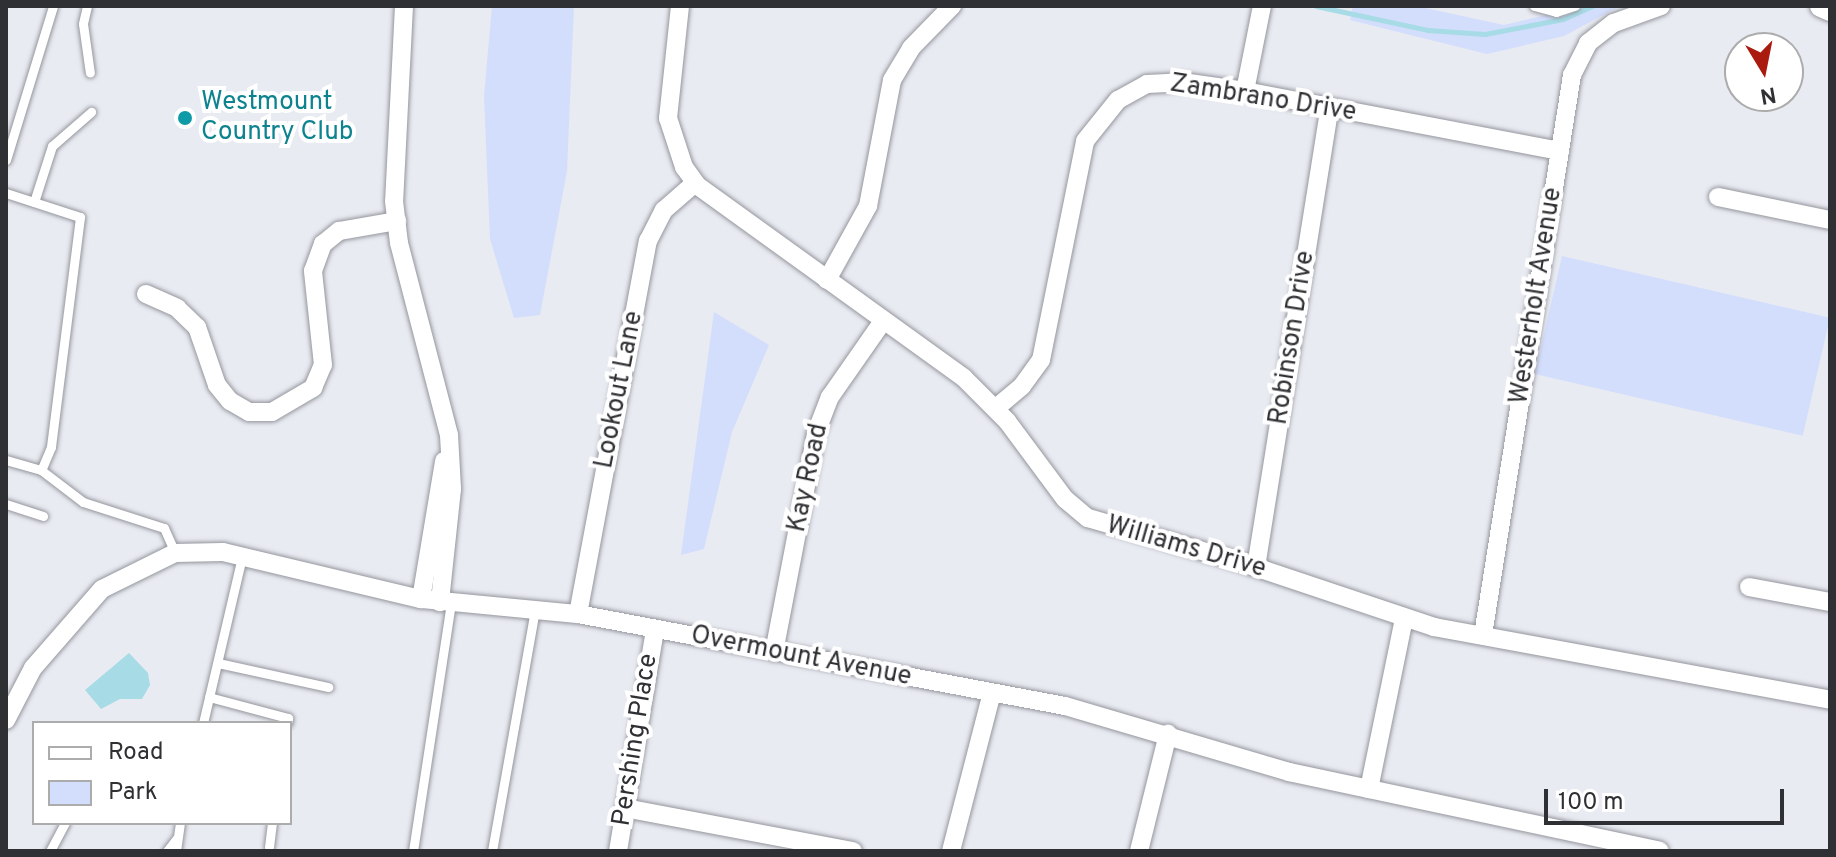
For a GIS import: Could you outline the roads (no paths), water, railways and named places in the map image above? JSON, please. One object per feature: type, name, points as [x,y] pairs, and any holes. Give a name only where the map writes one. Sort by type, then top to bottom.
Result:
[{"type":"street","points":[[404,6],[397,221],[449,435],[452,489],[437,601]]},
{"type":"street","name":"Williams Drive","points":[[680,6],[668,118],[684,167],[695,183],[964,378],[996,408],[1065,499],[1088,518],[1256,567],[1404,619],[1830,700]]},
{"type":"street","points":[[827,280],[868,206],[892,80],[911,48],[952,6]]},
{"type":"street","points":[[1245,91],[1262,6]]},
{"type":"street","name":"Westerholt Avenue","points":[[1483,635],[1572,75],[1588,43],[1614,23],[1661,6]]},
{"type":"street","points":[[1821,6],[1830,10]]},
{"type":"street","name":"Zambrano Drive","points":[[996,408],[1022,386],[1041,360],[1081,159],[1093,127],[1118,100],[1147,84],[1182,82],[1245,91],[1560,151]]},
{"type":"street","name":"Robinson Drive","points":[[1256,567],[1329,109]]},
{"type":"street","name":"Lookout Lane","points":[[578,614],[648,241],[664,210],[695,183]]},
{"type":"street","points":[[1718,197],[1830,220]]},
{"type":"street","points":[[146,294],[177,308],[197,327],[217,385],[230,401],[249,412],[272,412],[313,388],[323,365],[313,271],[323,244],[339,231],[397,221]]},
{"type":"street","name":"Kay Road","points":[[774,652],[816,433],[830,397],[883,321]]},
{"type":"street","name":"Overmount Avenue","points":[[8,713],[33,668],[102,589],[175,553],[242,557],[437,601],[578,614],[992,693],[1168,734],[1289,772],[1651,850]]},
{"type":"street","points":[[1749,587],[1830,602]]},
{"type":"street","points":[[1369,789],[1404,619]]},
{"type":"street","name":"Pershing Place","points":[[618,851],[655,629]]},
{"type":"street","points":[[951,851],[992,693]]},
{"type":"street","points":[[1139,851],[1168,734]]},
{"type":"street","points":[[625,808],[853,851]]},
{"type":"lane","points":[[6,160],[53,6]]},
{"type":"lane","points":[[87,6],[83,24],[90,73]]},
{"type":"lane","points":[[1534,6],[1556,12],[1575,6]]},
{"type":"lane","points":[[34,202],[52,146],[91,112]]},
{"type":"lane","points":[[6,193],[80,217],[51,447],[41,470]]},
{"type":"lane","points":[[6,460],[41,470],[83,502],[164,528],[175,553]]},
{"type":"lane","points":[[6,504],[43,516]]},
{"type":"lane","points":[[203,721],[242,557]]},
{"type":"lane","points":[[413,851],[437,601]]},
{"type":"lane","points":[[492,851],[535,610]]},
{"type":"lane","points":[[218,663],[328,687]]},
{"type":"lane","points":[[209,697],[288,718],[287,721]]},
{"type":"lane","points":[[50,851],[64,825]]},
{"type":"lane","points":[[176,851],[180,825]]},
{"type":"lane","points":[[269,847],[272,825]]},
{"type":"lane","points":[[167,851],[177,838]]},
{"type":"waterway","points":[[1316,6],[1428,30],[1485,34],[1563,19],[1592,6]]},
{"type":"place","name":"Westmount Country Club","points":[[185,118]]}]
